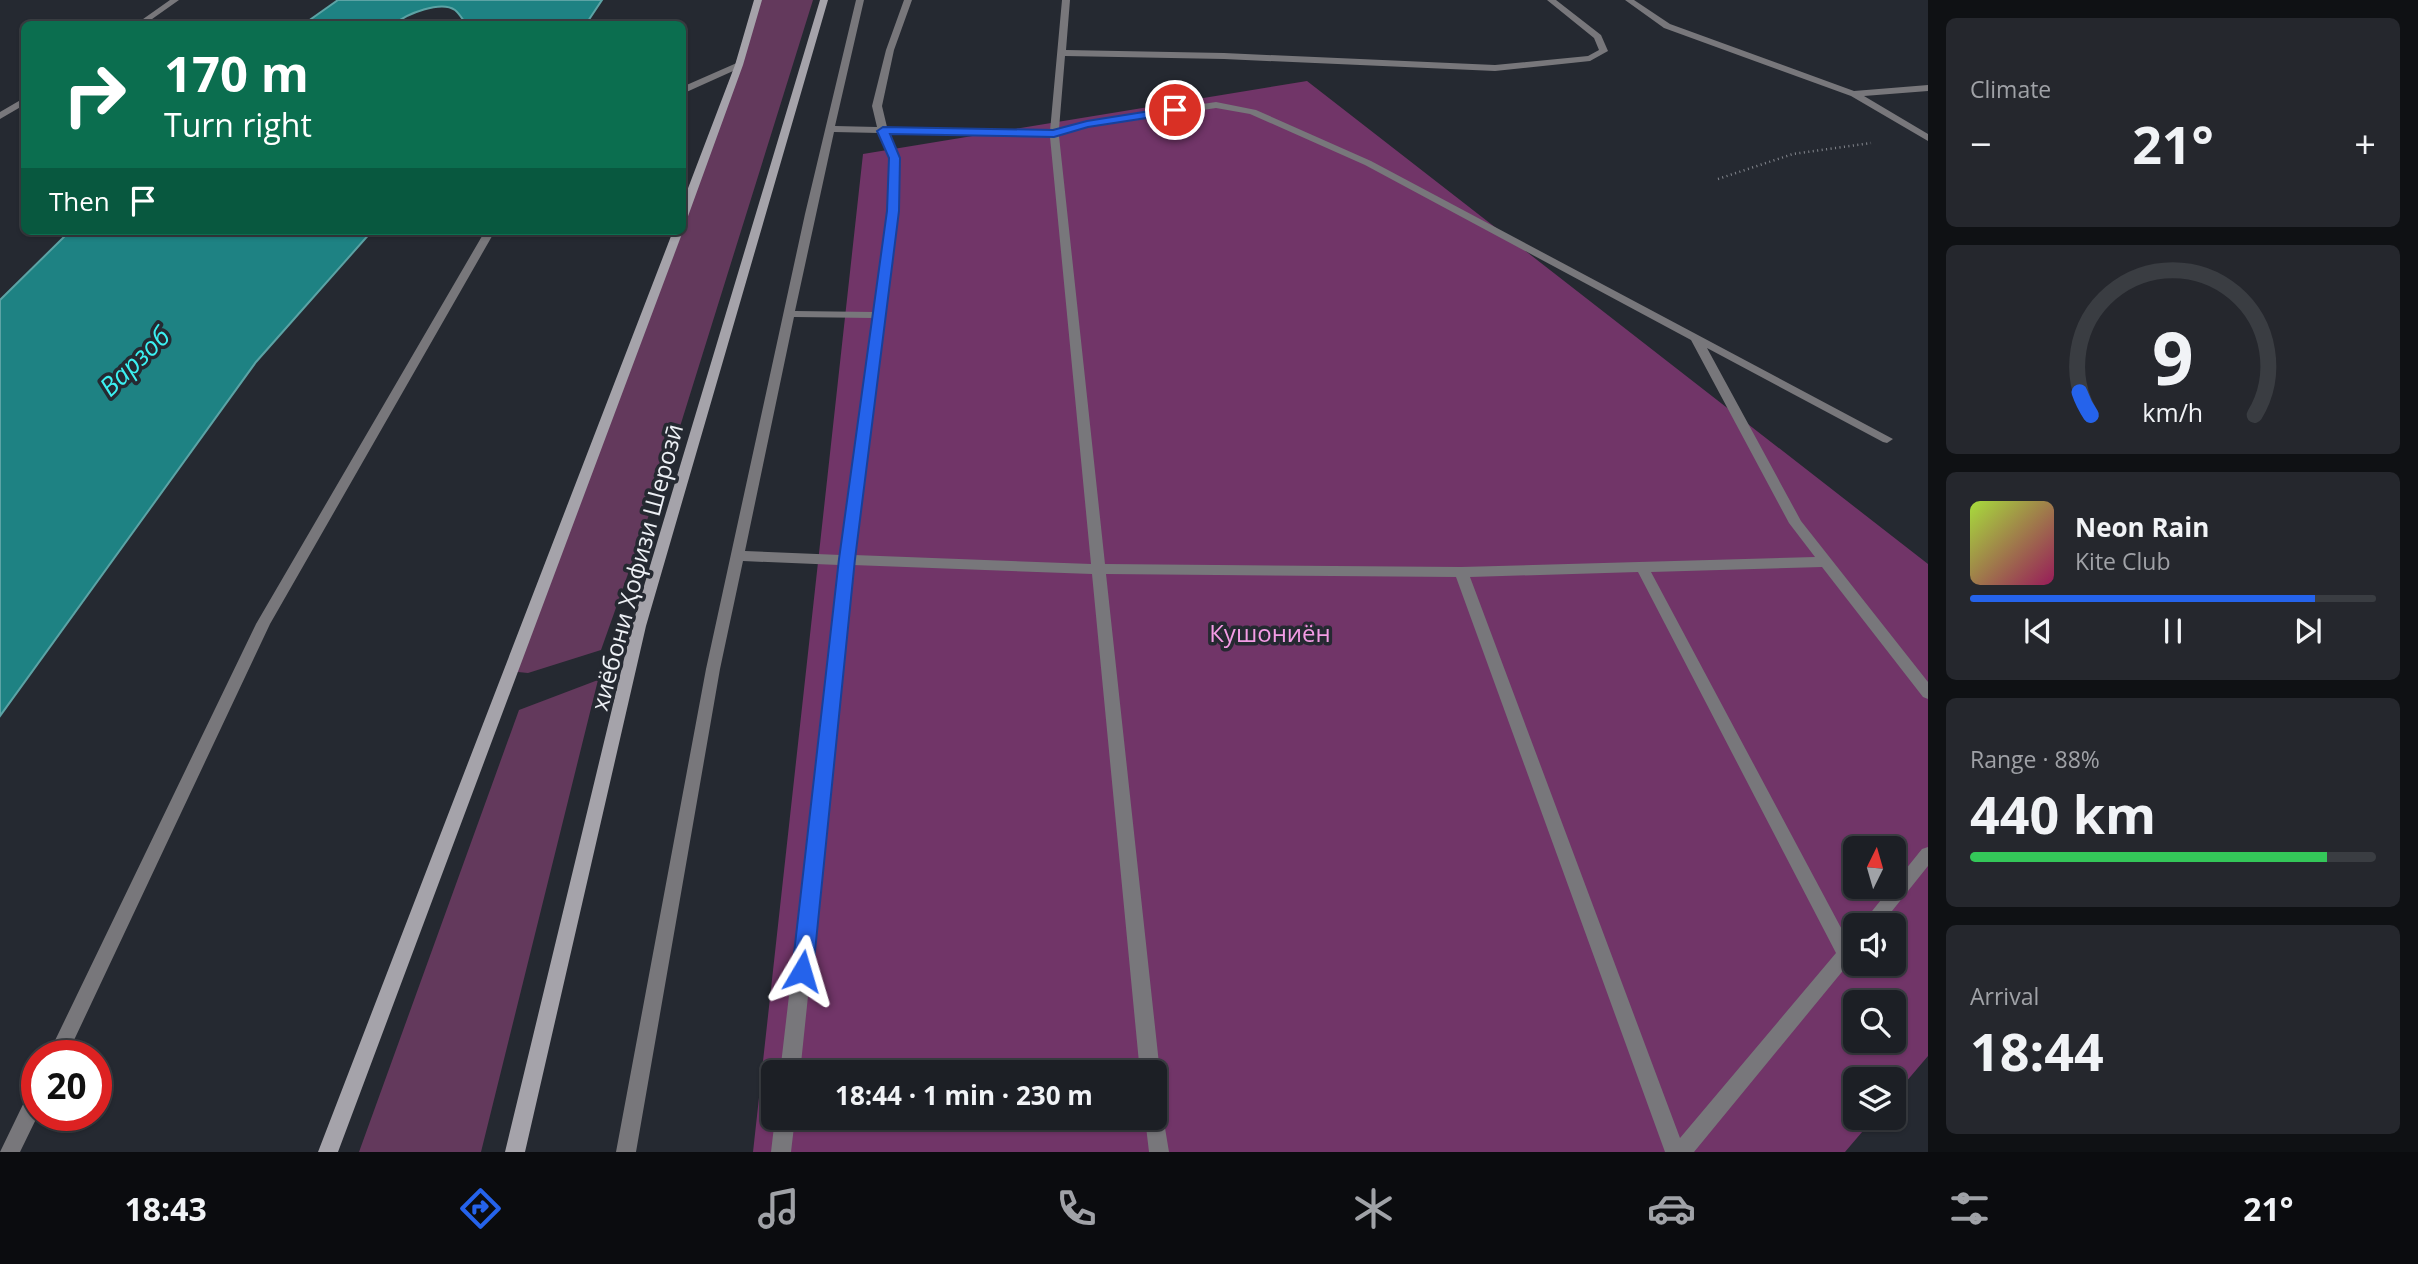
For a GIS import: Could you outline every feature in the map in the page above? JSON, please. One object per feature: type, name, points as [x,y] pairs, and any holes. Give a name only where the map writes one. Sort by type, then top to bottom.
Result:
[{"type":"main road","points":[[686,208],[739,65],[758,0]]},
{"type":"main road","name":"хиёбони Ҳофизи Шерозӣ","points":[[514,1152],[639,626],[824,0]]},
{"type":"main road","points":[[328,1152],[676,235]]},
{"type":"street","points":[[144,21],[175,0]]},
{"type":"street","points":[[626,1152],[713,669],[829,129],[860,0]]},
{"type":"street","points":[[792,1060],[847,559],[893,211],[894,158],[877,106],[908,0]]},
{"type":"street","points":[[1066,0],[1054,134],[1149,1060]]},
{"type":"street","points":[[1061,53],[1224,56],[1495,68],[1590,58],[1604,51],[1598,37],[1551,0]]},
{"type":"street","points":[[1629,0],[1667,26],[1853,94],[1928,138]]},
{"type":"street","points":[[686,89],[739,65]]},
{"type":"street","points":[[1853,94],[1928,88]]},
{"type":"street","points":[[0,116],[21,103]]},
{"type":"street","points":[[829,129],[1054,134],[1087,124],[1216,105],[1253,112],[1368,163],[1886,439]]},
{"type":"street","points":[[64,1040],[263,624],[488,235]]},
{"type":"street","points":[[789,314],[879,315]]},
{"type":"street","points":[[1695,337],[1796,523],[1928,693]]},
{"type":"street","points":[[737,556],[1099,569],[1461,572],[1824,562]]},
{"type":"street","points":[[1642,567],[1843,933]]},
{"type":"street","points":[[1461,572],[1675,1152]]},
{"type":"street","points":[[1880,913],[1928,854]]},
{"type":"street","points":[[1681,1152],[1843,958]]},
{"type":"street","points":[[10,1152],[21,1130]]},
{"type":"street","points":[[781,1152],[784,1130]]},
{"type":"street","points":[[1156,1130],[1159,1152]]},
{"type":"path","points":[[1718,179],[1761,162],[1797,152],[1880,142]]},
{"type":"shaded area","points":[[759,0],[813,0],[678,433],[601,650],[528,673],[508,671],[680,235],[686,235],[686,200]]},
{"type":"shaded area","points":[[598,680],[481,1152],[359,1152],[519,710]]},
{"type":"green space","name":"Кушониён","points":[[1307,81],[1928,564],[1928,1056],[1906,1082],[1906,1067],[1843,1067],[1843,1130],[1864,1130],[1845,1152],[753,1152],[761,1079],[761,1130],[1167,1130],[1167,1060],[763,1060],[863,154]]},
{"type":"water","points":[[338,0],[602,0],[588,21],[464,21],[449,7],[433,7],[400,21],[308,21]]},
{"type":"water","name":"Варзоб","points":[[66,235],[368,235],[256,362],[0,716],[0,300]]},
{"type":"route","points":[[802,971],[847,559],[893,211],[894,158],[889,139],[883,131],[1054,134],[1087,124],[1175,110]]}]
